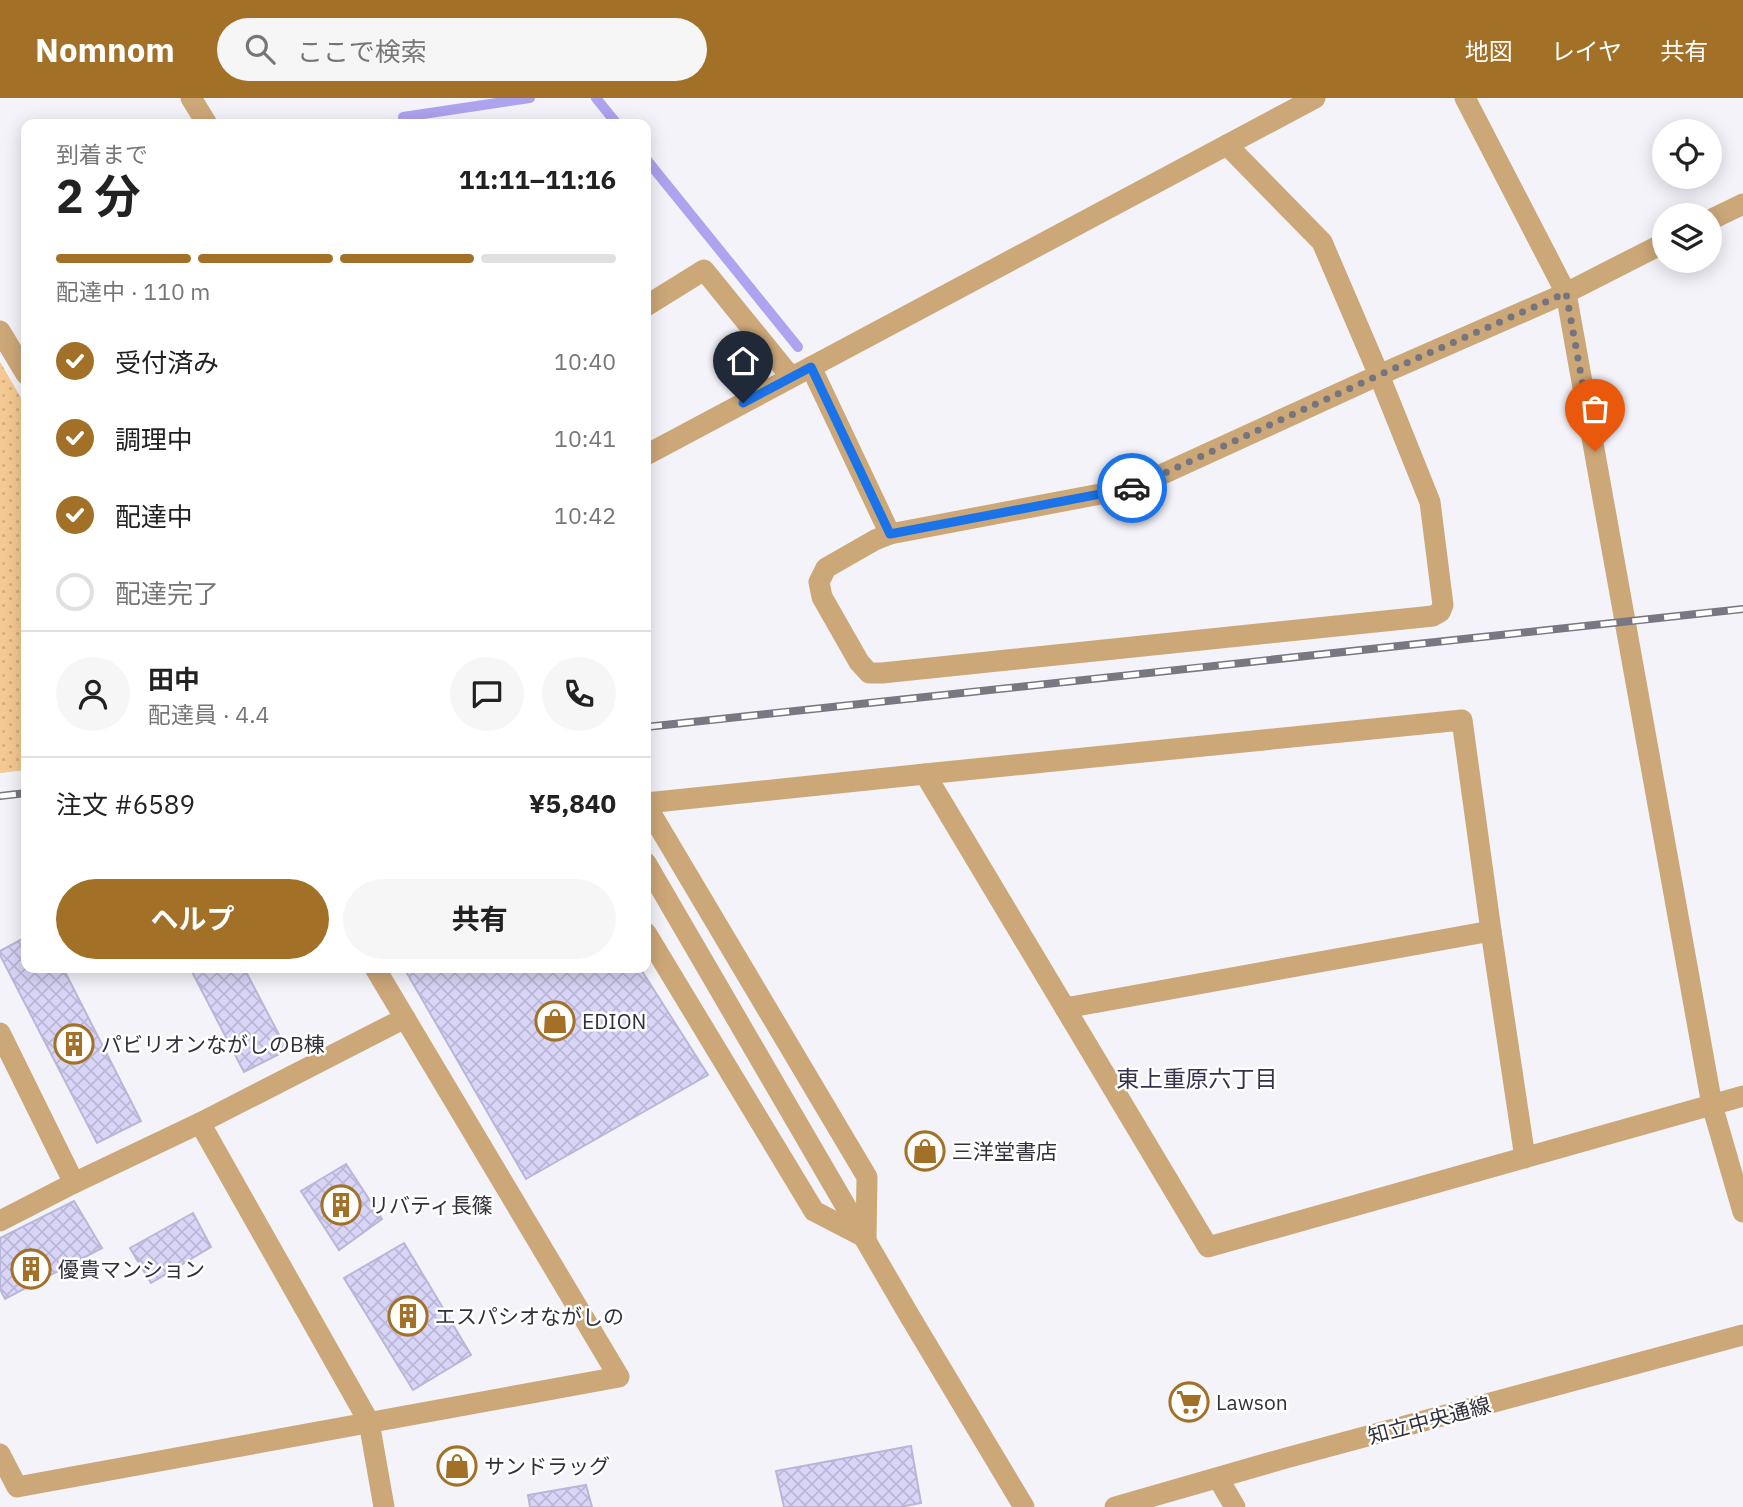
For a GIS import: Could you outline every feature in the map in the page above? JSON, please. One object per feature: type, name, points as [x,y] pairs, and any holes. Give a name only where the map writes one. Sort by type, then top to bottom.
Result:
[{"type":"street","points":[[191,98],[204,119]]},
{"type":"street","points":[[651,452],[1315,98]]},
{"type":"street","points":[[1465,98],[1566,293],[1712,1105],[1743,1212]]},
{"type":"street","points":[[1227,145],[1322,242],[1379,375],[1430,502],[1443,605],[1440,612],[1433,617],[869,673],[859,663],[822,597],[819,582],[826,568],[875,540],[890,534],[1132,488],[1379,375],[1566,293],[1652,249]]},
{"type":"street","points":[[1722,214],[1743,204]]},
{"type":"street","points":[[651,303],[704,270],[792,377]]},
{"type":"street","points":[[0,331],[21,366]]},
{"type":"street","points":[[811,367],[890,534]]},
{"type":"street","points":[[651,803],[1462,720],[1524,1158]]},
{"type":"street","points":[[925,774],[1208,1247],[1743,1096]]},
{"type":"street","points":[[651,812],[867,1177],[866,1238]]},
{"type":"street","points":[[651,871],[1024,1507]]},
{"type":"street","points":[[1065,1008],[1491,932]]},
{"type":"street","points":[[651,941],[814,1211],[866,1238]]},
{"type":"street","points":[[718,985],[744,970]]},
{"type":"street","points":[[0,1454],[17,1487],[619,1377],[378,973]]},
{"type":"street","points":[[0,1221],[405,1018]]},
{"type":"street","points":[[0,1033],[74,1183]]},
{"type":"street","points":[[746,1099],[775,1082]]},
{"type":"street","points":[[200,1123],[369,1422],[384,1507]]},
{"type":"street","name":"知立中央通線","points":[[1115,1507],[1743,1335]]},
{"type":"street","points":[[1218,1478],[1235,1507]]},
{"type":"shaded area","points":[[0,362],[21,398],[21,771],[0,773]]},
{"type":"building","name":"パビリオンながしのB棟","points":[[21,940],[21,973],[66,973],[141,1121],[97,1143],[0,951]]},
{"type":"building","points":[[193,973],[247,973],[287,1050],[244,1072]]},
{"type":"building","name":"EDION","points":[[407,973],[643,973],[708,1075],[526,1179]]},
{"type":"building","name":"リバティ長篠","points":[[346,1164],[382,1219],[339,1250],[301,1191]]},
{"type":"building","name":"優貴マンション","points":[[74,1201],[102,1248],[5,1299],[0,1289],[0,1238]]},
{"type":"building","points":[[193,1213],[211,1247],[151,1283],[130,1248]]},
{"type":"building","name":"エスパシオながしの","points":[[404,1243],[471,1355],[413,1390],[344,1278]]},
{"type":"building","points":[[911,1446],[921,1503],[900,1507],[784,1507],[776,1471]]},
{"type":"building","points":[[586,1485],[592,1507],[530,1507],[528,1495]]},
{"type":"waterway","points":[[403,117],[530,98]]},
{"type":"waterway","points":[[596,98],[613,119]]},
{"type":"waterway","points":[[651,165],[798,347]]},
{"type":"railway","points":[[651,726],[1743,609]]},
{"type":"railway","points":[[0,796],[21,794]]},
{"type":"way so far","points":[[1132,488],[1566,293],[1595,451]]},
{"type":"place","name":"EDION","points":[[555,1021]]},
{"type":"place","name":"パビリオンながしのB棟","points":[[74,1044]]},
{"type":"place","name":"三洋堂書店","points":[[925,1151]]},
{"type":"place","name":"リバティ長篠","points":[[341,1205]]},
{"type":"place","name":"優貴マンション","points":[[31,1269]]},
{"type":"place","name":"エスパシオながしの","points":[[408,1316]]},
{"type":"place","name":"Lawson","points":[[1189,1402]]},
{"type":"place","name":"サンドラッグ","points":[[457,1466]]},
{"type":"district","name":"東上重原六丁目","points":[[1197,1078]]},
{"type":"route","points":[[743,403],[811,367],[890,534],[1132,488]]}]
